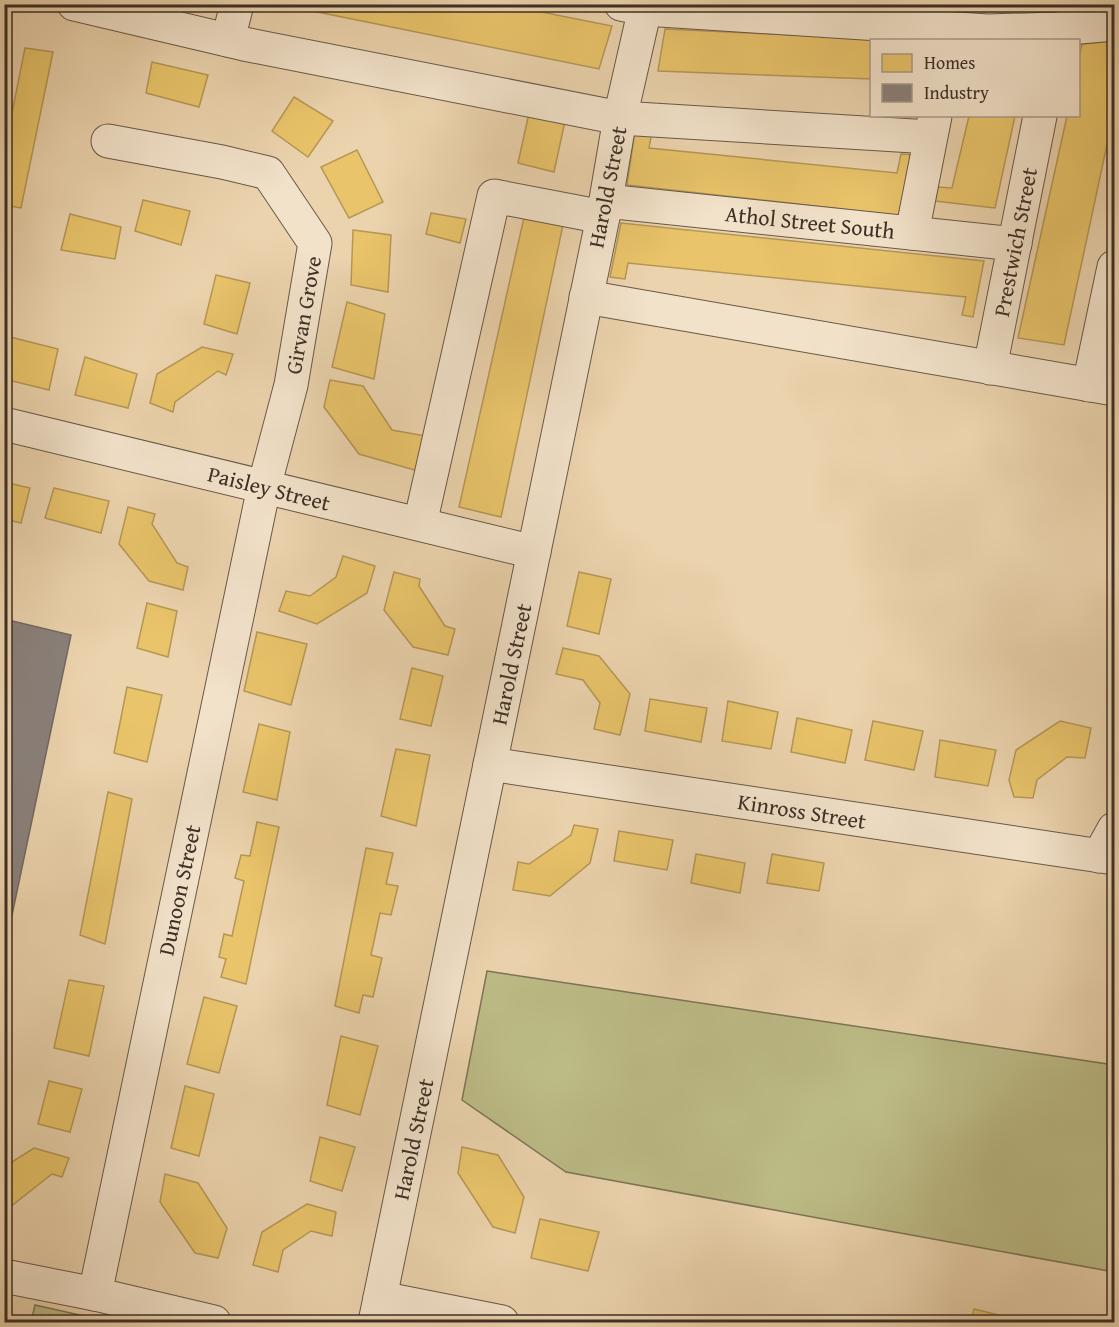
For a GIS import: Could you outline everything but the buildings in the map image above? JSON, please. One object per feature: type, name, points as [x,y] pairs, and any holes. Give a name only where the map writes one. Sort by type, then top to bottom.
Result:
[{"type":"street","points":[[74,4],[228,40],[620,118],[932,126],[912,233]]},
{"type":"street","points":[[228,40],[237,4]]},
{"type":"street","points":[[637,6],[953,25],[988,31],[1058,25],[1114,24]]},
{"type":"street","name":"Harold Street","points":[[378,1310],[604,209],[637,6]]},
{"type":"street","name":"Prestwich Street","points":[[990,368],[1040,117]]},
{"type":"street","name":"Girvan Grove","points":[[108,141],[268,173],[315,243],[291,385],[264,487]]},
{"type":"street","name":"Athol Street South","points":[[420,524],[494,196],[604,209],[912,233],[1015,244]]},
{"type":"street","points":[[586,297],[1102,387],[1114,267]]},
{"type":"street","name":"Paisley Street","points":[[4,424],[534,552]]},
{"type":"street","name":"Dunoon Street","points":[[95,1294],[264,487]]},
{"type":"street","name":"Kinross Street","points":[[490,764],[1109,848]]},
{"type":"street","points":[[4,1276],[95,1294],[214,1323]]},
{"type":"street","points":[[378,1310],[502,1323]]},
{"type":"shaded area","points":[[487,971],[1114,1065],[1114,1272],[566,1172],[462,1100]]},
{"type":"shaded area","points":[[35,1305],[111,1322],[31,1322]]}]
